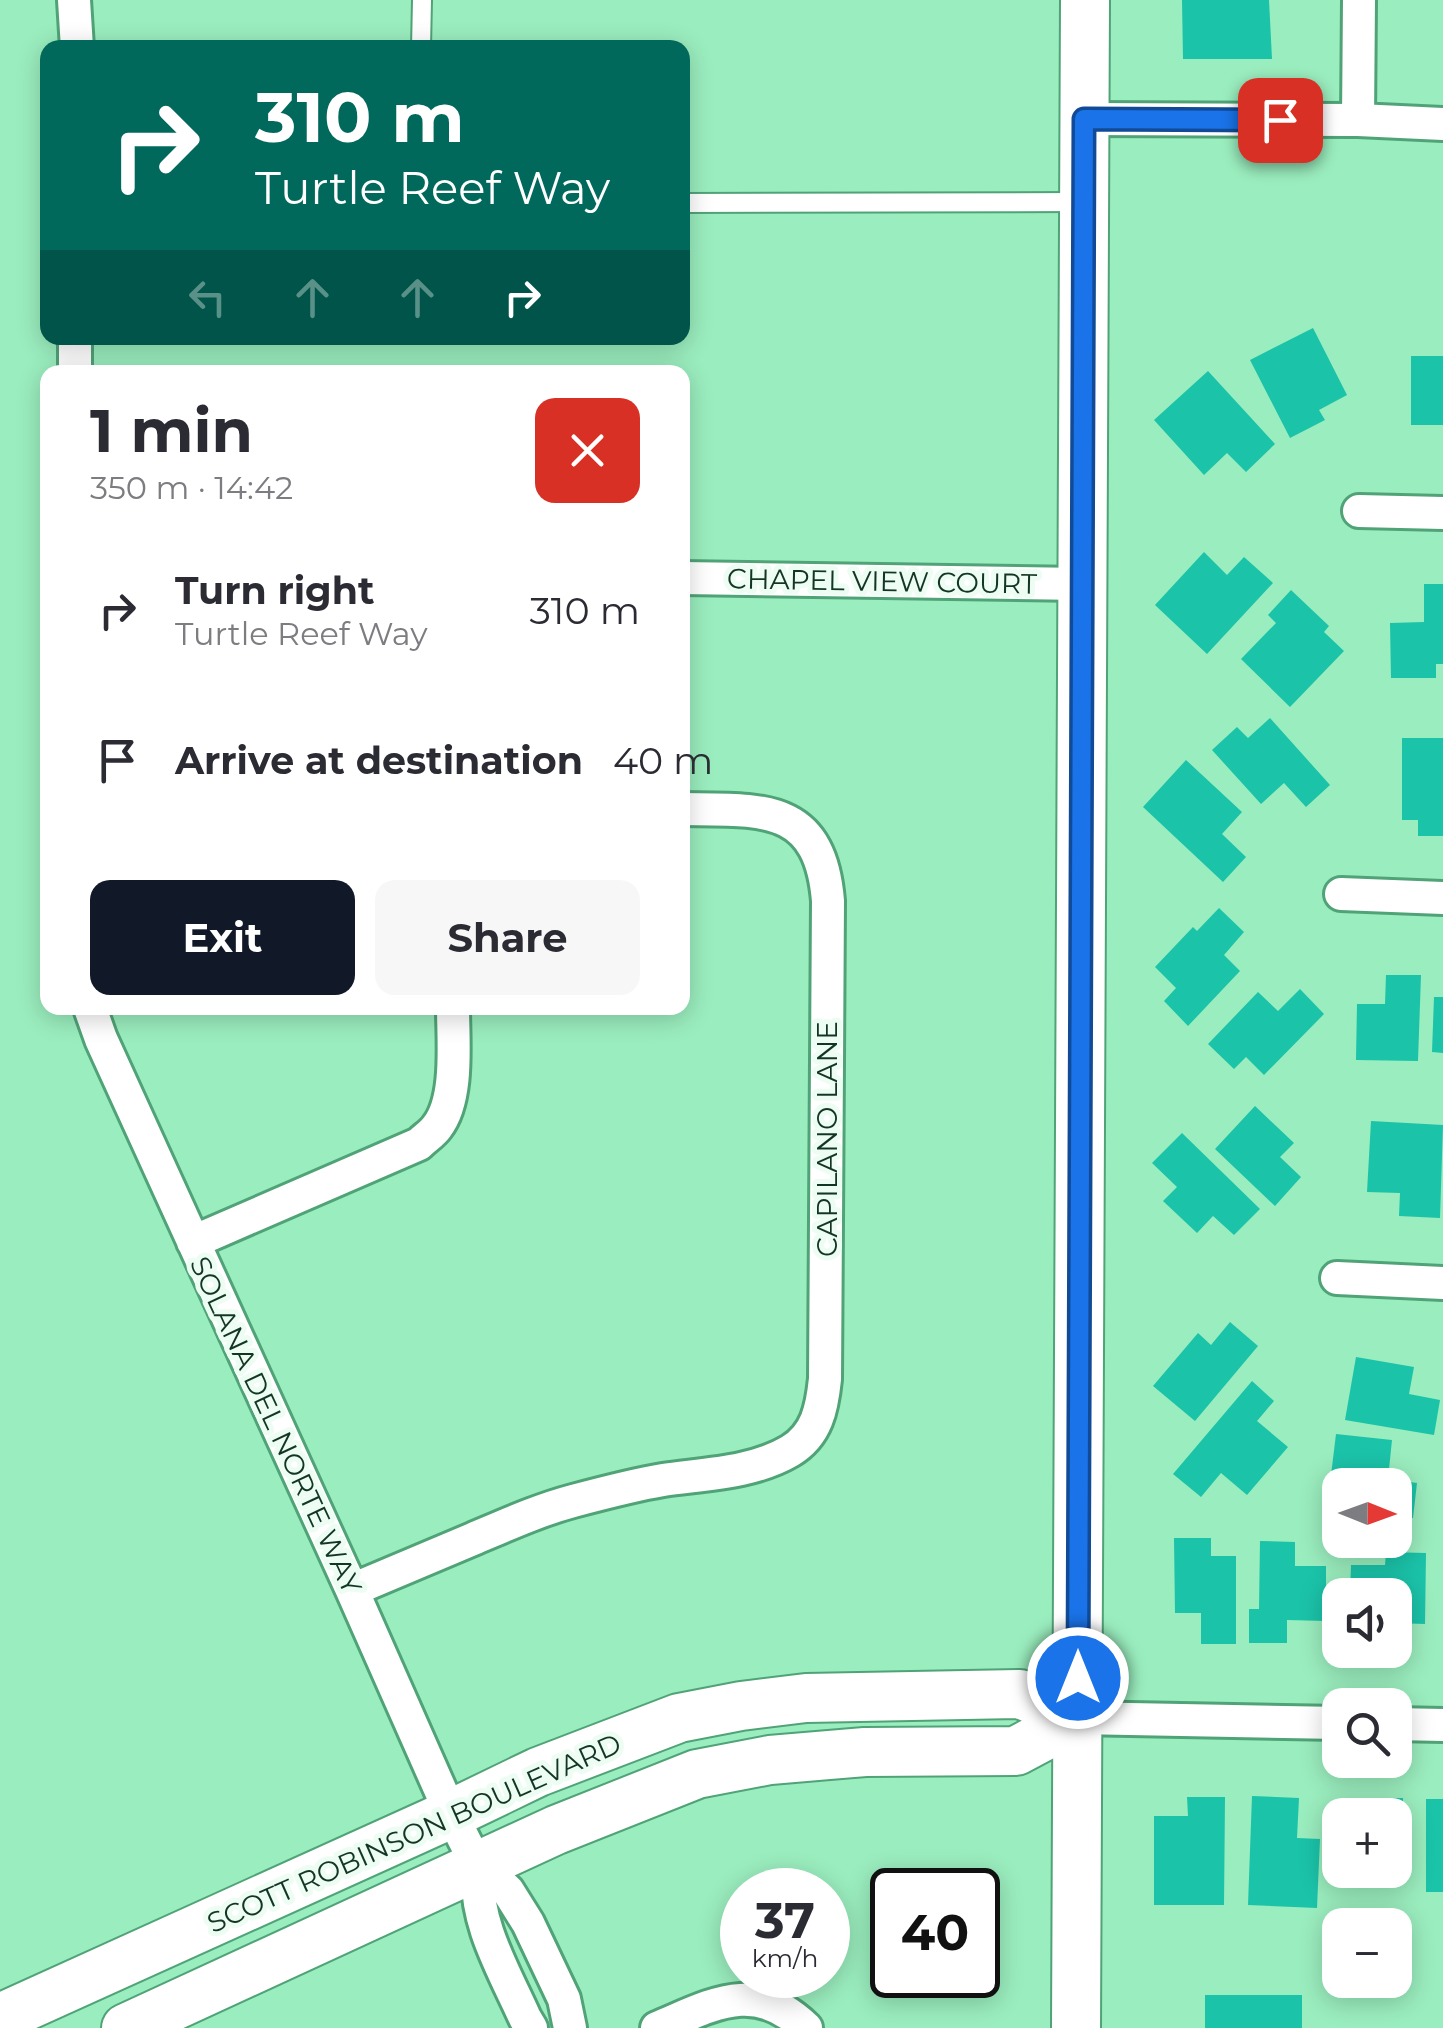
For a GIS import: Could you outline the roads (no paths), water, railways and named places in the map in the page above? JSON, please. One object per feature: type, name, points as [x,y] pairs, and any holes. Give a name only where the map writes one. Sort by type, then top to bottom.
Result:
[{"type":"street","points":[[74,0],[76,40]]},
{"type":"street","points":[[1076,2028],[1085,0]]},
{"type":"street","points":[[1358,120],[1360,0]]},
{"type":"street","points":[[1084,119],[1443,124]]},
{"type":"street","points":[[1359,511],[1443,512]]},
{"type":"street","name":"CHAPEL VIEW COURT","points":[[690,578],[1082,584]]},
{"type":"street","name":"CAPILANO LANE","points":[[352,1590],[524,1517],[567,1503],[658,1481],[767,1462],[804,1442],[817,1422],[825,1379],[826,878],[820,855],[808,835],[790,822],[744,810],[690,808]]},
{"type":"street","points":[[1341,894],[1443,898]]},
{"type":"street","name":"SOLANA DEL NORTE WAY","points":[[93,1015],[464,1841]]},
{"type":"street","points":[[193,1242],[419,1144],[439,1126],[448,1100],[454,1015]]},
{"type":"street","points":[[1337,1278],[1443,1282]]},
{"type":"street","name":"SCOTT ROBINSON BOULEVARD","points":[[0,2018],[464,1841],[556,1830],[698,1774],[770,1760],[865,1752],[1016,1751],[1078,1718],[1322,1723]]},
{"type":"street","points":[[1412,1724],[1443,1725]]},
{"type":"street","points":[[464,1841],[482,1920],[531,2028]]},
{"type":"street","points":[[464,1841],[519,1906],[564,1999],[570,2028]]},
{"type":"street","name":"SCOTT ROBINSON BOULEVARD","points":[[126,2028],[464,1841]]},
{"type":"street","points":[[656,2028],[734,1999],[774,2004],[798,2021]]},
{"type":"lane","points":[[420,40],[422,0]]},
{"type":"lane","points":[[690,203],[1083,202]]}]
